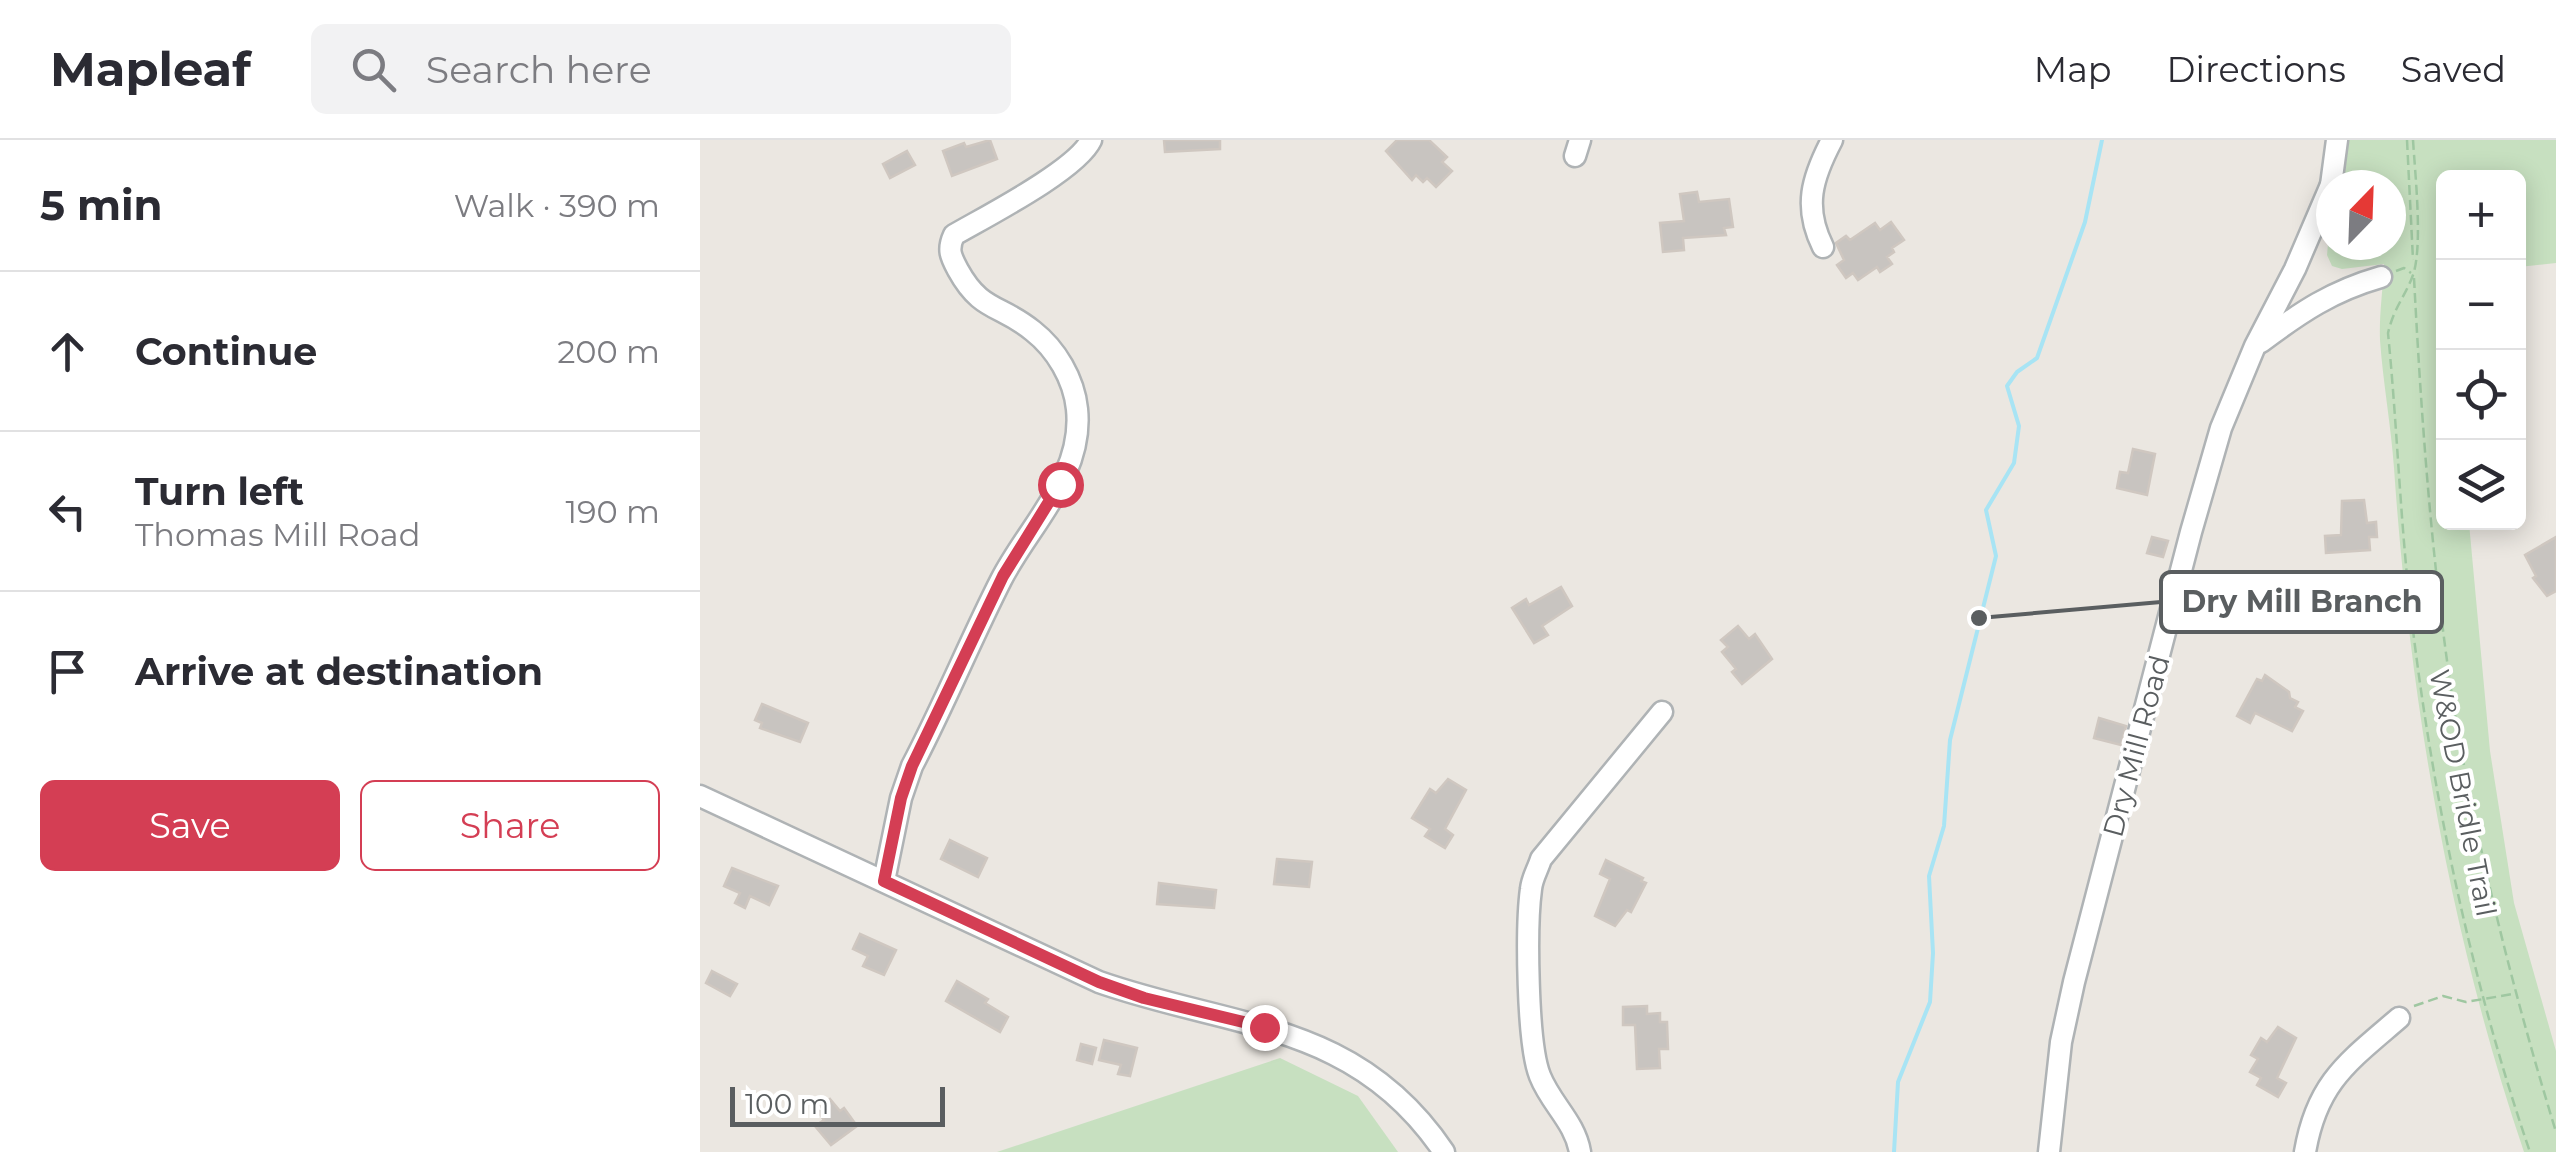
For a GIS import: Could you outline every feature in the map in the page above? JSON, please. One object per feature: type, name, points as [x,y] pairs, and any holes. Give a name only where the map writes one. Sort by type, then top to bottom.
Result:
[{"type":"street","points":[[884,881],[901,798],[912,766],[1003,576],[1060,484],[1076,437],[1073,388],[1063,367],[1035,332],[972,294],[949,253],[950,244],[954,235],[1028,192],[1084,152],[1091,140]]},
{"type":"street","points":[[1823,247],[1812,225],[1812,189],[1818,166],[1832,140]]},
{"type":"street","name":"Dry Mill Road","points":[[2333,170],[2337,140]]},
{"type":"street","name":"Dry Mill Road","points":[[2049,1152],[2061,1042],[2074,982],[2191,532],[2221,428],[2255,346],[2296,269],[2316,221]]},
{"type":"street","points":[[2255,346],[2344,287],[2381,277]]},
{"type":"street","points":[[1580,1152],[1569,1121],[1538,1072],[1532,1043],[1532,884],[1542,859],[1662,712]]},
{"type":"street","points":[[700,796],[1099,982],[1326,1048],[1356,1064],[1393,1092],[1429,1129],[1444,1152]]},
{"type":"street","points":[[2305,1152],[2312,1120],[2336,1073],[2398,1018]]},
{"type":"path","name":"W&OD Bridle Trail","points":[[2410,140],[2416,233],[2414,274],[2393,312],[2388,333],[2410,605],[2427,724],[2460,900],[2530,1152]]},
{"type":"path","points":[[2414,274],[2420,392],[2443,631],[2459,736],[2514,994],[2556,1132]]},
{"type":"path","points":[[2398,1018],[2419,1003],[2443,996],[2466,1002],[2514,994]]},
{"type":"green space","points":[[2337,140],[2556,140],[2556,263],[2526,266],[2526,170],[2436,170],[2436,530],[2470,530],[2490,751],[2514,903],[2556,1051],[2556,1152],[2524,1152],[2474,985],[2437,814],[2411,642],[2380,340],[2384,264],[2342,269],[2332,266],[2329,260],[2406,260],[2406,170],[2335,170]]},
{"type":"green space","points":[[1280,1058],[1358,1096],[1398,1152],[997,1152]]},
{"type":"building","points":[[990,140],[997,159],[952,176],[943,151],[964,143],[966,147]]},
{"type":"building","points":[[1164,140],[1220,140],[1220,149],[1165,152]]},
{"type":"building","points":[[1397,140],[1429,140],[1447,157],[1442,162],[1452,171],[1436,187],[1427,178],[1423,182],[1416,175],[1412,180],[1386,151]]},
{"type":"building","points":[[907,151],[915,165],[890,178],[883,164]]},
{"type":"building","points":[[1697,192],[1699,202],[1729,199],[1733,227],[1724,228],[1726,235],[1683,238],[1684,250],[1663,252],[1660,223],[1684,221],[1680,194]]},
{"type":"building","points":[[1891,222],[1904,240],[1887,257],[1892,264],[1880,272],[1877,267],[1858,280],[1853,273],[1846,278],[1837,265],[1844,260],[1836,243],[1846,236],[1850,240],[1875,223],[1880,230]]},
{"type":"building","points":[[2133,449],[2155,454],[2147,495],[2117,488],[2120,472],[2128,473]]},
{"type":"building","points":[[2364,500],[2367,523],[2376,522],[2377,537],[2369,537],[2370,550],[2326,553],[2325,536],[2341,535],[2342,501]]},
{"type":"building","points":[[2152,537],[2168,541],[2163,557],[2147,553]]},
{"type":"building","points":[[2556,537],[2556,591],[2547,596],[2533,578],[2536,576],[2525,555]]},
{"type":"building","points":[[1561,587],[1572,606],[1542,626],[1548,635],[1534,643],[1512,608],[1526,599],[1529,605]]},
{"type":"building","points":[[1738,626],[1749,639],[1755,634],[1772,659],[1742,684],[1722,652],[1728,647],[1721,640]]},
{"type":"building","points":[[2265,675],[2289,692],[2290,698],[2298,702],[2295,707],[2303,711],[2292,731],[2255,713],[2250,723],[2237,716],[2257,679],[2262,681]]},
{"type":"building","points":[[762,704],[808,723],[800,742],[760,728],[762,723],[755,720]]},
{"type":"building","points":[[2099,718],[2126,726],[2121,745],[2094,738]]},
{"type":"building","points":[[1448,779],[1466,790],[1445,829],[1453,835],[1445,848],[1425,836],[1430,829],[1412,818],[1430,789],[1436,793]]},
{"type":"building","points":[[950,840],[987,858],[978,877],[941,859]]},
{"type":"building","points":[[1277,859],[1312,862],[1309,887],[1274,884]]},
{"type":"building","points":[[1606,860],[1646,883],[1631,912],[1627,910],[1615,926],[1595,916],[1610,879],[1600,874]]},
{"type":"building","points":[[732,868],[778,886],[769,905],[750,896],[745,908],[735,903],[740,893],[724,886]]},
{"type":"building","points":[[1159,883],[1216,890],[1214,908],[1157,904]]},
{"type":"building","points":[[860,934],[896,950],[884,975],[863,966],[868,956],[853,949]]},
{"type":"building","points":[[712,971],[737,984],[730,996],[706,983]]},
{"type":"building","points":[[957,981],[988,999],[985,1003],[1008,1017],[1000,1032],[946,1001]]},
{"type":"building","points":[[1647,1006],[1647,1014],[1660,1013],[1660,1022],[1667,1022],[1668,1049],[1659,1049],[1660,1068],[1637,1069],[1635,1025],[1623,1025],[1623,1007]]},
{"type":"building","points":[[2278,1027],[2296,1038],[2277,1078],[2286,1083],[2278,1097],[2257,1085],[2261,1078],[2250,1072],[2258,1059],[2251,1055],[2261,1038],[2267,1042]]},
{"type":"building","points":[[1104,1040],[1137,1048],[1130,1076],[1118,1074],[1121,1065],[1099,1060]]},
{"type":"building","points":[[1081,1044],[1096,1048],[1092,1064],[1077,1060]]},
{"type":"building","points":[[830,1099],[840,1111],[844,1108],[857,1126],[831,1145],[815,1126],[824,1120],[816,1109]]},
{"type":"waterway","points":[[1894,1152],[1898,1082],[1930,1002],[1933,953],[1929,876],[1944,826],[1950,740],[1996,556],[1986,510],[2014,463],[2019,426],[2007,386],[2017,372],[2037,358],[2085,222],[2102,140]]},
{"type":"place","name":"Dry Mill Branch","points":[[1979,618]]},
{"type":"route","points":[[1060,484],[1003,576],[912,766],[901,798],[884,881],[1099,982],[1144,998],[1264,1027]]}]
